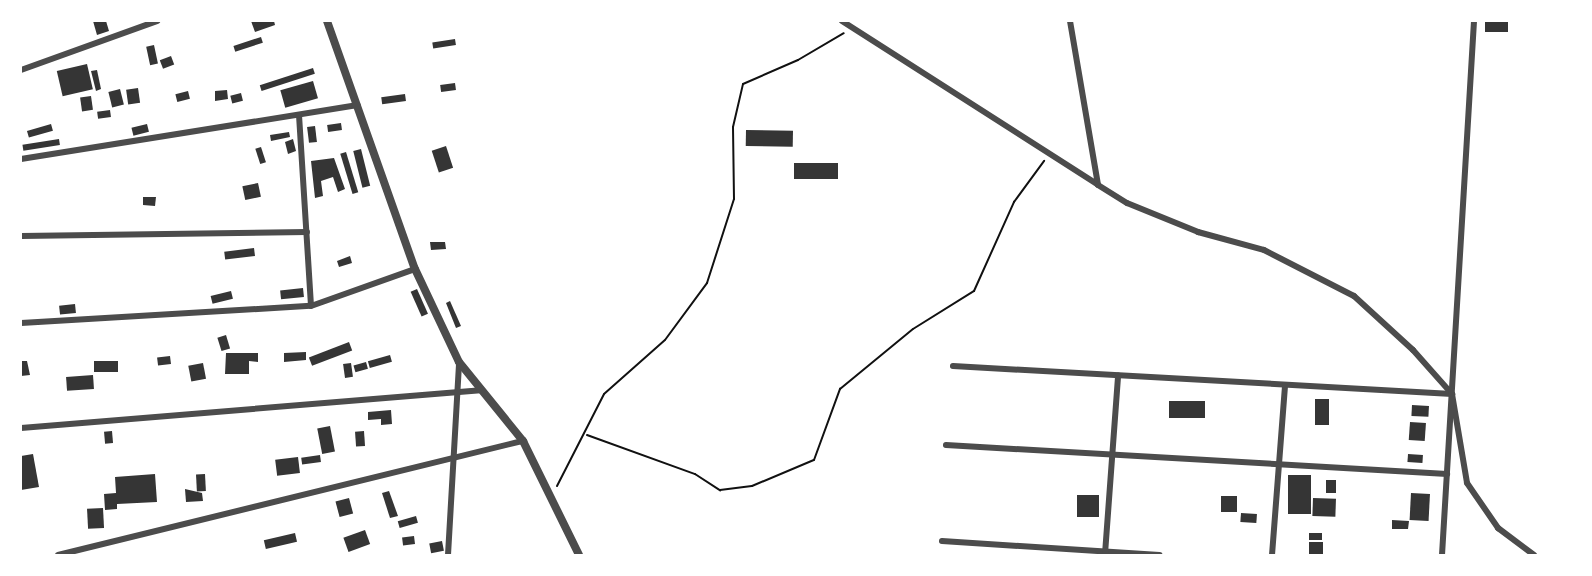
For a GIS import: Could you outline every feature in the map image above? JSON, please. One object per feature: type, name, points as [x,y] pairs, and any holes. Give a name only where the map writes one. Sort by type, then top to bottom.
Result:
[{"type":"street","points":[[21,70],[157,21]]},
{"type":"street","points":[[327,21],[415,269],[459,362],[523,441],[579,555]]},
{"type":"street","points":[[842,21],[1127,203],[1198,232],[1264,250],[1353,296],[1413,350],[1452,394],[1467,483],[1498,528],[1534,555]]},
{"type":"street","points":[[1070,21],[1098,185]]},
{"type":"street","points":[[1442,555],[1474,21]]},
{"type":"street","points":[[21,159],[358,105]]},
{"type":"street","points":[[299,115],[311,306]]},
{"type":"street","points":[[21,237],[307,232]]},
{"type":"street","points":[[21,323],[311,306],[415,269]]},
{"type":"street","points":[[448,555],[459,362]]},
{"type":"street","points":[[953,366],[1452,394]]},
{"type":"street","points":[[1106,553],[1118,375]]},
{"type":"street","points":[[1272,555],[1285,385]]},
{"type":"street","points":[[21,428],[480,390]]},
{"type":"street","points":[[58,555],[523,441]]},
{"type":"street","points":[[946,445],[1447,474]]},
{"type":"street","points":[[942,541],[1160,555]]},
{"type":"path","points":[[551,497],[586,435],[604,394],[665,340],[707,283],[735,199],[734,127],[743,84],[798,60],[853,28]]},
{"type":"path","points":[[586,435],[695,474],[720,489],[752,486],[814,460],[840,389],[913,329],[974,291],[1014,202],[1049,154]]},
{"type":"building","points":[[93,21],[106,21],[109,31],[97,35]]},
{"type":"building","points":[[251,21],[274,21],[275,25],[255,32]]},
{"type":"building","points":[[1485,21],[1508,21],[1508,32],[1485,32]]},
{"type":"building","points":[[261,37],[263,43],[235,52],[233,46]]},
{"type":"building","points":[[455,39],[456,45],[433,49],[432,43]]},
{"type":"building","points":[[154,45],[158,64],[150,65],[146,47]]},
{"type":"building","points":[[171,56],[174,64],[163,69],[160,60]]},
{"type":"building","points":[[87,64],[93,89],[63,96],[57,71]]},
{"type":"building","points":[[313,68],[315,74],[262,91],[260,85]]},
{"type":"building","points":[[97,70],[101,89],[96,91],[91,71]]},
{"type":"building","points":[[313,81],[318,98],[285,108],[280,90]]},
{"type":"building","points":[[455,83],[456,90],[441,92],[440,85]]},
{"type":"building","points":[[138,88],[140,103],[128,105],[126,90]]},
{"type":"building","points":[[120,89],[124,105],[112,107],[108,92]]},
{"type":"building","points":[[227,90],[228,99],[215,101],[215,91]]},
{"type":"building","points":[[188,91],[190,99],[177,102],[175,94]]},
{"type":"building","points":[[241,93],[243,101],[232,103],[230,96]]},
{"type":"building","points":[[405,94],[406,101],[382,104],[381,97]]},
{"type":"building","points":[[91,96],[93,110],[82,111],[80,98]]},
{"type":"building","points":[[110,110],[111,117],[98,119],[97,112]]},
{"type":"building","points":[[341,123],[342,130],[328,132],[327,125]]},
{"type":"building","points":[[51,124],[53,131],[29,138],[27,131]]},
{"type":"building","points":[[147,124],[149,132],[133,136],[131,128]]},
{"type":"building","points":[[315,126],[317,142],[309,143],[307,127]]},
{"type":"building","points":[[746,130],[793,131],[793,147],[746,146]]},
{"type":"building","points":[[289,132],[290,137],[271,141],[270,135]]},
{"type":"building","points":[[59,139],[60,145],[23,151],[22,145]]},
{"type":"building","points":[[293,139],[296,151],[288,154],[285,142]]},
{"type":"building","points":[[446,146],[453,168],[439,173],[432,151]]},
{"type":"building","points":[[261,147],[266,162],[260,164],[255,149]]},
{"type":"building","points":[[361,149],[370,186],[362,188],[353,151]]},
{"type":"building","points":[[346,152],[358,192],[353,194],[340,154]]},
{"type":"building","points":[[334,158],[345,189],[338,192],[333,177],[321,181],[323,196],[315,198],[311,161]]},
{"type":"building","points":[[794,163],[838,163],[838,179],[794,179]]},
{"type":"building","points":[[258,183],[261,197],[245,200],[242,186]]},
{"type":"building","points":[[143,197],[156,197],[155,206],[143,205]]},
{"type":"building","points":[[430,242],[445,242],[446,249],[431,250]]},
{"type":"building","points":[[254,248],[255,256],[225,260],[224,252]]},
{"type":"building","points":[[350,256],[352,263],[339,267],[337,261]]},
{"type":"building","points":[[303,288],[304,297],[281,299],[280,290]]},
{"type":"building","points":[[417,289],[428,314],[422,317],[411,292]]},
{"type":"building","points":[[231,291],[233,299],[213,304],[211,296]]},
{"type":"building","points":[[450,301],[461,326],[456,328],[446,303]]},
{"type":"building","points":[[75,304],[76,313],[60,315],[59,306]]},
{"type":"building","points":[[226,335],[230,348],[221,351],[217,338]]},
{"type":"building","points":[[349,342],[352,350],[312,366],[309,357]]},
{"type":"building","points":[[306,352],[306,360],[284,362],[284,353]]},
{"type":"building","points":[[226,353],[258,353],[258,362],[249,361],[249,374],[225,374]]},
{"type":"building","points":[[390,355],[392,362],[370,368],[368,361]]},
{"type":"building","points":[[170,356],[171,364],[158,366],[157,358]]},
{"type":"building","points":[[21,361],[27,361],[30,375],[21,376]]},
{"type":"building","points":[[94,361],[118,361],[118,372],[94,372]]},
{"type":"building","points":[[366,362],[368,369],[355,372],[354,366]]},
{"type":"building","points":[[203,363],[206,379],[191,382],[188,366]]},
{"type":"building","points":[[351,363],[353,377],[345,378],[343,364]]},
{"type":"building","points":[[93,375],[94,389],[67,391],[66,377]]},
{"type":"building","points":[[1315,399],[1329,399],[1329,425],[1315,425]]},
{"type":"building","points":[[1169,401],[1205,401],[1205,418],[1169,418]]},
{"type":"building","points":[[1412,405],[1429,406],[1428,417],[1411,416]]},
{"type":"building","points":[[391,410],[392,424],[381,425],[381,419],[368,420],[368,412]]},
{"type":"building","points":[[1410,422],[1426,423],[1425,441],[1409,440]]},
{"type":"building","points":[[330,426],[335,452],[322,454],[317,428]]},
{"type":"building","points":[[112,431],[113,443],[105,444],[104,432]]},
{"type":"building","points":[[364,431],[365,446],[356,447],[355,432]]},
{"type":"building","points":[[33,454],[39,487],[21,490],[21,456]]},
{"type":"building","points":[[1408,454],[1423,455],[1422,463],[1407,462]]},
{"type":"building","points":[[320,455],[321,462],[302,465],[301,458]]},
{"type":"building","points":[[298,457],[300,473],[277,476],[275,460]]},
{"type":"building","points":[[155,474],[157,502],[117,504],[117,509],[105,510],[104,494],[116,493],[115,477]]},
{"type":"building","points":[[196,474],[205,474],[206,491],[197,491]]},
{"type":"building","points":[[1288,475],[1311,475],[1311,514],[1288,514]]},
{"type":"building","points":[[1326,480],[1336,480],[1336,493],[1326,493]]},
{"type":"building","points":[[185,489],[202,493],[203,501],[186,502]]},
{"type":"building","points":[[389,491],[398,516],[390,518],[382,493]]},
{"type":"building","points":[[1411,493],[1430,494],[1429,521],[1410,520]]},
{"type":"building","points":[[1077,495],[1099,495],[1099,517],[1077,517]]},
{"type":"building","points":[[1221,496],[1237,496],[1237,512],[1221,512]]},
{"type":"building","points":[[349,498],[353,513],[340,517],[335,502]]},
{"type":"building","points":[[1313,498],[1336,499],[1335,517],[1312,516]]},
{"type":"building","points":[[103,508],[104,528],[88,529],[87,509]]},
{"type":"building","points":[[1241,513],[1257,514],[1256,523],[1240,522]]},
{"type":"building","points":[[416,516],[418,523],[400,528],[398,521]]},
{"type":"building","points":[[1392,520],[1409,521],[1408,529],[1392,529]]},
{"type":"building","points":[[365,530],[370,544],[349,552],[343,538]]},
{"type":"building","points":[[295,533],[297,542],[266,549],[264,540]]},
{"type":"building","points":[[1309,533],[1322,533],[1322,540],[1309,540]]},
{"type":"building","points":[[414,536],[415,544],[403,545],[402,537]]},
{"type":"building","points":[[442,541],[444,551],[431,553],[429,543]]},
{"type":"building","points":[[1309,542],[1323,542],[1323,555],[1309,555]]}]
